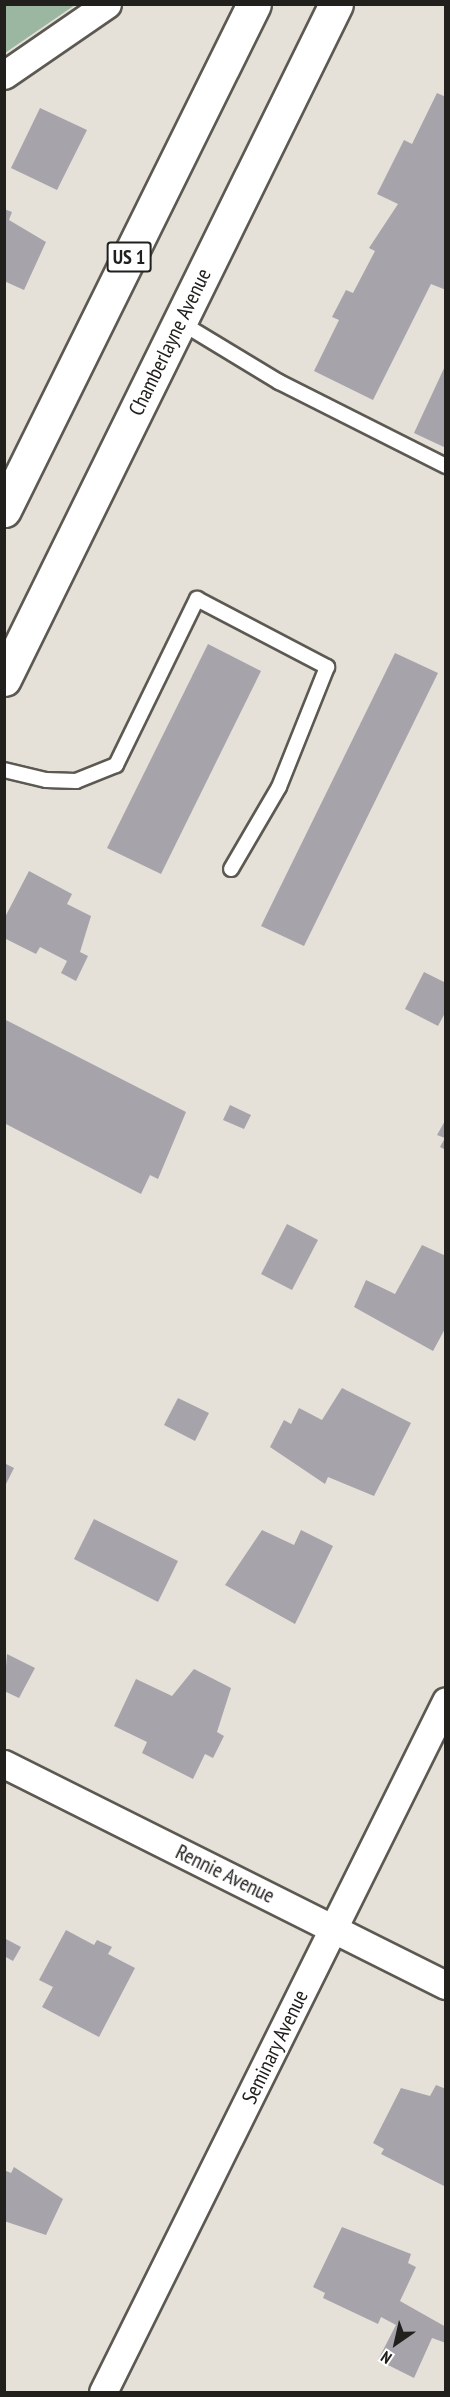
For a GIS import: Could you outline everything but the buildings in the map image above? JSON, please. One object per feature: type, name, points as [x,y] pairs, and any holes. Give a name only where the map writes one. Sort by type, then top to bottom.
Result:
[{"type":"main road","name":"US 1","points":[[4,510],[254,4]]},
{"type":"main road","name":"Chamberlayne Avenue","points":[[4,679],[336,4]]},
{"type":"street","points":[[4,75],[107,4]]},
{"type":"street","name":"Seminary Avenue","points":[[103,2392],[446,1701]]},
{"type":"street","name":"Rennie Avenue","points":[[4,1764],[446,1984]]},
{"type":"lane","points":[[180,322],[279,382],[446,466]]},
{"type":"lane","points":[[4,770],[14,776],[76,781],[116,765],[197,599],[327,668],[279,787],[231,869]]},
{"type":"green space","points":[[5,4],[75,4],[75,5],[5,53]]}]
